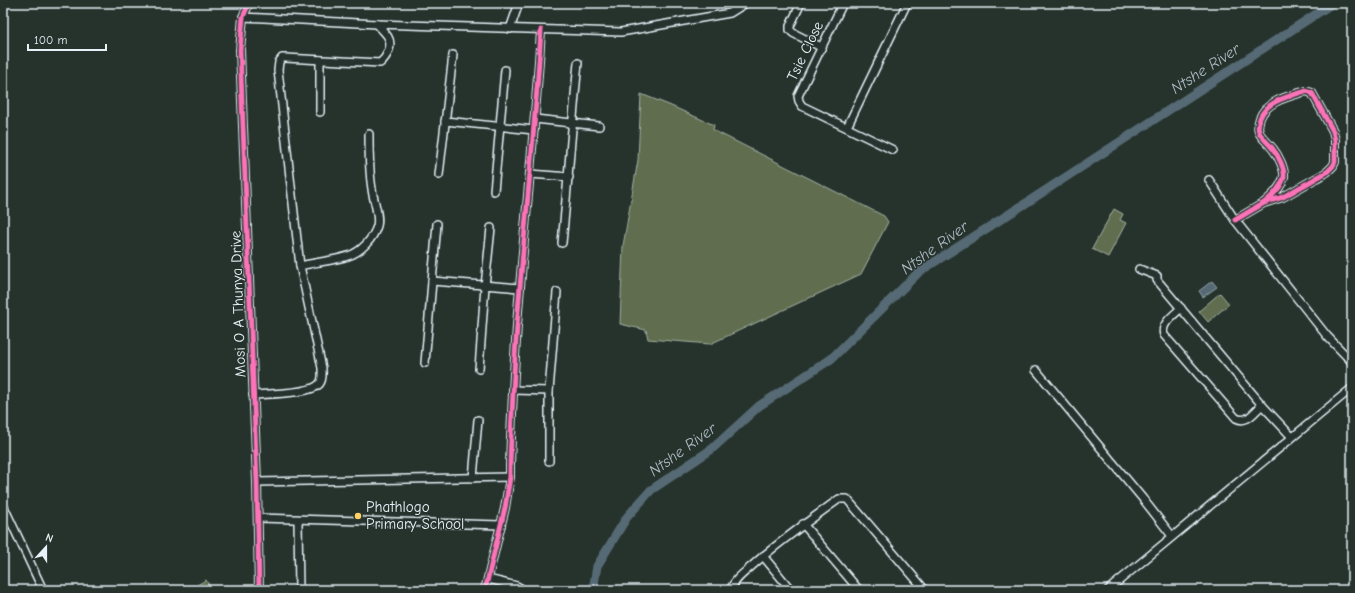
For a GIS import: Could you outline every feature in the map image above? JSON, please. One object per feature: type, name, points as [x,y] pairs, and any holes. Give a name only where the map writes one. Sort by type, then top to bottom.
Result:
[{"type":"street","name":"Mosi O A Thunya Drive","points":[[249,3],[243,17],[240,50],[257,482],[259,590]]},
{"type":"street","points":[[510,28],[519,3]]},
{"type":"street","points":[[243,17],[377,24],[610,32],[631,31],[730,13],[746,3]]},
{"type":"street","points":[[801,3],[790,26],[790,30],[821,47]]},
{"type":"street","name":"Tsie Close","points":[[843,3],[798,96],[799,101],[802,106],[893,150]]},
{"type":"street","points":[[847,127],[907,3]]},
{"type":"street","points":[[253,395],[307,391],[320,384],[322,377],[322,368],[300,266],[278,66],[282,58],[380,64],[385,59],[389,50],[389,42],[387,36],[377,24]]},
{"type":"street","points":[[485,590],[501,525],[510,477],[513,390],[520,288],[535,119],[541,30]]},
{"type":"street","points":[[440,175],[453,55]]},
{"type":"street","points":[[320,60],[320,112]]},
{"type":"street","points":[[562,243],[578,63]]},
{"type":"street","points":[[494,191],[505,70]]},
{"type":"street","points":[[1235,220],[1264,203],[1276,192],[1284,175],[1282,166],[1273,149],[1262,139],[1258,131],[1259,120],[1262,114],[1281,99],[1309,91],[1333,131],[1335,140],[1335,162],[1327,172],[1283,197],[1264,203]]},
{"type":"street","points":[[535,119],[599,126]]},
{"type":"street","points":[[446,121],[534,130]]},
{"type":"street","points":[[300,266],[348,256],[358,252],[366,244],[377,226],[378,220],[372,190],[369,158],[369,134]]},
{"type":"street","points":[[530,174],[569,177]]},
{"type":"street","points":[[1209,180],[1235,220],[1327,336],[1352,362]]},
{"type":"street","points":[[425,363],[437,224]]},
{"type":"street","points":[[479,369],[491,228]]},
{"type":"street","points":[[1139,269],[1157,276],[1157,280],[1262,405],[1292,437]]},
{"type":"street","points":[[432,281],[520,288]]},
{"type":"street","points":[[549,461],[549,391],[557,292]]},
{"type":"street","points":[[1181,308],[1164,326],[1164,335],[1236,418],[1246,420],[1262,405]]},
{"type":"street","points":[[1036,370],[1144,499],[1172,536]]},
{"type":"street","points":[[1108,590],[1352,388]]},
{"type":"street","points":[[513,390],[549,391]]},
{"type":"street","points":[[473,478],[478,420]]},
{"type":"street","points":[[257,482],[510,477]]},
{"type":"street","points":[[730,590],[736,580],[763,556],[803,524],[840,499],[847,499],[925,590]]},
{"type":"street","points":[[3,505],[43,590]]},
{"type":"street","points":[[258,518],[501,525]]},
{"type":"street","points":[[298,520],[299,590]]},
{"type":"street","points":[[803,524],[859,590]]},
{"type":"street","points":[[763,556],[791,590]]},
{"type":"street","points":[[488,579],[516,586],[524,590]]},
{"type":"green space","points":[[641,94],[714,125],[713,130],[884,216],[888,222],[861,274],[710,344],[648,339],[646,330],[620,324],[623,246],[638,160]]},
{"type":"green space","points":[[1114,209],[1123,214],[1120,220],[1126,223],[1108,257],[1092,249]]},
{"type":"green space","points":[[1220,293],[1229,304],[1208,322],[1199,311]]},
{"type":"green space","points":[[206,580],[212,590],[188,590]]},
{"type":"water","points":[[1212,281],[1217,287],[1203,297],[1199,291]]},
{"type":"waterway","name":"Ntshe River","points":[[593,590],[597,566],[627,517],[651,490],[712,449],[759,406],[831,359],[919,272],[1333,3]]},
{"type":"cycle path","points":[[249,3],[243,17],[240,50],[257,482],[259,590]]},
{"type":"cycle path","points":[[485,590],[505,508],[510,477],[517,331],[541,30]]},
{"type":"cycle path","points":[[1235,220],[1264,203],[1283,197],[1327,172],[1333,166],[1335,162],[1335,140],[1333,131],[1312,93],[1306,91],[1280,100],[1268,107],[1260,118],[1258,124],[1259,132],[1277,155],[1284,174],[1283,181],[1273,195],[1264,203]]},
{"type":"place","name":"Phathlogo Primary School","points":[[358,516]]}]
